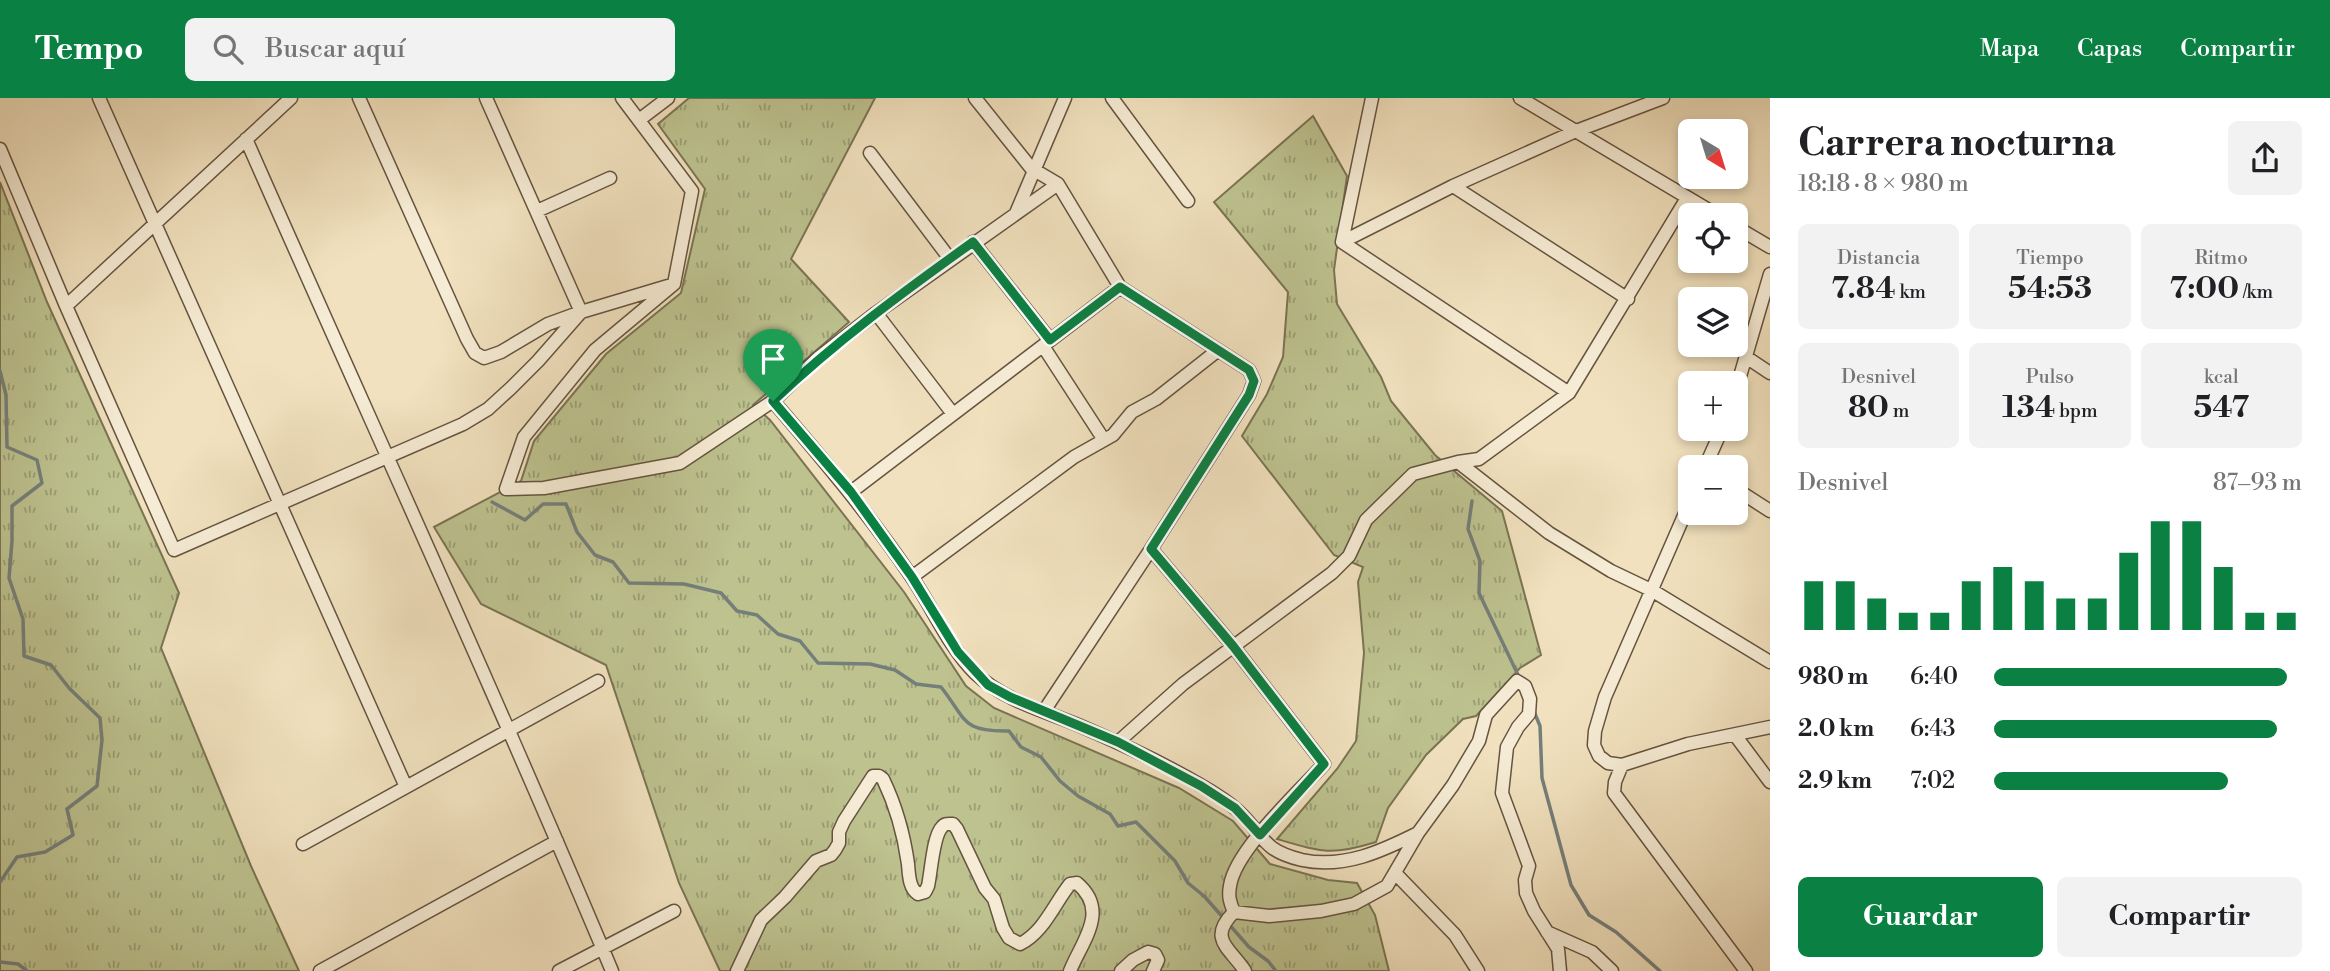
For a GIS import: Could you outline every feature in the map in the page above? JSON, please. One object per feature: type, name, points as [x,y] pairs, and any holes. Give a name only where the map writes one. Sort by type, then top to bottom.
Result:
[{"type":"street","points":[[99,98],[406,788]]},
{"type":"street","points":[[66,306],[291,98]]},
{"type":"street","points":[[359,98],[475,353],[484,358],[501,352],[548,324],[674,284]]},
{"type":"street","points":[[486,98],[580,312]]},
{"type":"street","points":[[622,98],[692,191],[674,284],[595,350],[524,437],[506,489],[544,488],[680,463],[773,401],[818,358],[876,313],[1058,184]]},
{"type":"street","points":[[639,120],[668,98]]},
{"type":"street","points":[[975,98],[1034,169],[1058,184],[1120,287],[1249,370],[1254,381],[1249,395],[1044,711]]},
{"type":"street","points":[[1016,213],[1065,98]]},
{"type":"street","points":[[1112,98],[1188,201]]},
{"type":"street","points":[[1342,242],[1372,98]]},
{"type":"street","points":[[1520,98],[1696,203]]},
{"type":"street","points":[[1342,242],[1453,186],[1576,131],[1663,98]]},
{"type":"street","points":[[246,139],[510,730],[612,971]]},
{"type":"street","points":[[0,149],[174,550],[463,424],[488,409],[538,361],[580,312]]},
{"type":"street","points":[[870,153],[950,259]]},
{"type":"street","points":[[537,211],[610,178]]},
{"type":"street","points":[[1453,186],[1628,299]]},
{"type":"street","points":[[1118,742],[1183,684],[1332,573],[1349,556],[1366,520],[1413,474],[1479,459],[1569,393],[1687,198]]},
{"type":"street","points":[[1748,234],[1770,247]]},
{"type":"street","points":[[973,242],[1046,343],[1104,440]]},
{"type":"street","points":[[1342,242],[1569,393]]},
{"type":"street","points":[[1748,350],[1770,274]]},
{"type":"street","points":[[851,492],[1120,287]]},
{"type":"street","points":[[876,313],[953,414]]},
{"type":"street","points":[[912,577],[1074,457],[1113,435],[1132,412],[1156,399],[1217,351]]},
{"type":"street","points":[[1742,371],[1746,357],[1770,373]]},
{"type":"street","points":[[773,401],[851,492],[912,577],[958,652],[973,671],[999,691],[1118,742],[1201,786],[1235,808],[1274,851],[1304,860],[1334,863],[1370,854],[1418,833]]},
{"type":"street","points":[[1458,462],[1549,533],[1611,570],[1653,591],[1770,662]]},
{"type":"street","points":[[1748,497],[1770,511]]},
{"type":"street","points":[[1680,525],[1605,697],[1595,731],[1594,745],[1608,763],[1622,765],[1688,744],[1770,727]]},
{"type":"street","points":[[1151,549],[1233,646],[1324,764],[1241,859],[1230,883],[1229,899],[1234,912]]},
{"type":"street","points":[[303,844],[598,681]]},
{"type":"street","points":[[1234,912],[1269,916],[1321,911],[1354,904],[1387,886],[1418,833],[1453,785],[1479,741],[1486,715],[1517,681],[1525,686],[1530,699],[1529,714],[1507,747],[1502,793],[1529,866],[1525,880],[1526,893],[1558,949],[1560,971]]},
{"type":"street","points":[[1735,735],[1770,782]]},
{"type":"street","points":[[1622,765],[1614,793],[1746,971]]},
{"type":"street","points":[[737,971],[761,920],[816,861],[831,855],[839,843],[839,832],[844,821],[873,776],[879,776],[883,779],[895,810],[906,851],[910,881],[913,890],[918,894],[925,892],[928,886],[937,836],[941,828],[948,823],[957,829],[979,877],[994,899],[1003,928],[1014,942],[1020,944],[1027,941],[1070,884],[1077,883],[1083,888],[1089,897],[1093,918],[1070,971]]},
{"type":"street","points":[[320,971],[557,841]]},
{"type":"street","points":[[1395,874],[1455,935],[1478,971]]},
{"type":"street","points":[[559,971],[674,911]]},
{"type":"street","points":[[1234,912],[1223,923],[1221,937],[1228,951],[1245,971]]},
{"type":"street","points":[[1546,932],[1592,952],[1612,971]]},
{"type":"street","points":[[1121,971],[1148,952],[1155,954],[1158,960],[1153,971]]},
{"type":"green space","points":[[689,98],[875,98],[791,259],[849,322],[753,405],[770,420],[904,592],[966,686],[994,708],[1179,788],[1233,821],[1270,864],[1328,880],[1357,883],[1375,915],[1389,971],[720,971],[679,883],[606,665],[481,604],[434,527],[521,481],[534,441],[606,354],[681,293],[705,189],[658,124]]},
{"type":"green space","points":[[1313,116],[1347,176],[1334,270],[1337,304],[1381,377],[1391,401],[1435,455],[1502,511],[1541,655],[1520,668],[1476,716],[1463,719],[1426,755],[1388,808],[1376,842],[1337,851],[1316,849],[1277,839],[1337,769],[1356,741],[1364,653],[1358,582],[1363,567],[1334,555],[1242,436],[1267,394],[1283,357],[1288,292],[1214,202]]},
{"type":"green space","points":[[0,182],[47,302],[179,593],[161,648],[251,866],[299,971],[0,971]]},
{"type":"waterway","points":[[0,371],[6,395],[7,447],[37,460],[42,483],[12,506],[9,578],[23,619],[24,656],[51,665],[69,688],[100,718],[102,740],[97,786],[67,809],[73,835],[45,852],[17,857],[0,882]]},
{"type":"waterway","points":[[1472,501],[1468,529],[1480,561],[1479,593],[1519,677]]},
{"type":"waterway","points":[[492,502],[525,520],[543,504],[566,504],[577,532],[595,555],[613,562],[629,583],[684,584],[721,593],[737,611],[757,615],[778,634],[800,641],[818,663],[870,664],[895,670],[916,684],[941,687],[967,722],[982,729],[1009,731],[1021,747],[1041,757],[1060,781],[1078,796],[1110,814],[1118,826],[1136,822],[1175,861],[1188,883],[1204,896],[1249,947],[1268,961],[1276,971]]},
{"type":"waterway","points":[[1533,709],[1540,726],[1542,778],[1571,885],[1589,915],[1616,932],[1660,971]]},
{"type":"waterway","points":[[0,962],[18,964],[27,971]]},
{"type":"route","points":[[973,242],[1050,340],[1120,287],[1249,370],[1254,381],[1249,395],[1151,549],[1233,646],[1324,764],[1260,835],[1235,808],[1201,786],[1118,742],[1010,697],[988,685],[958,652],[912,577],[851,492],[773,401],[818,358],[973,242]]}]
